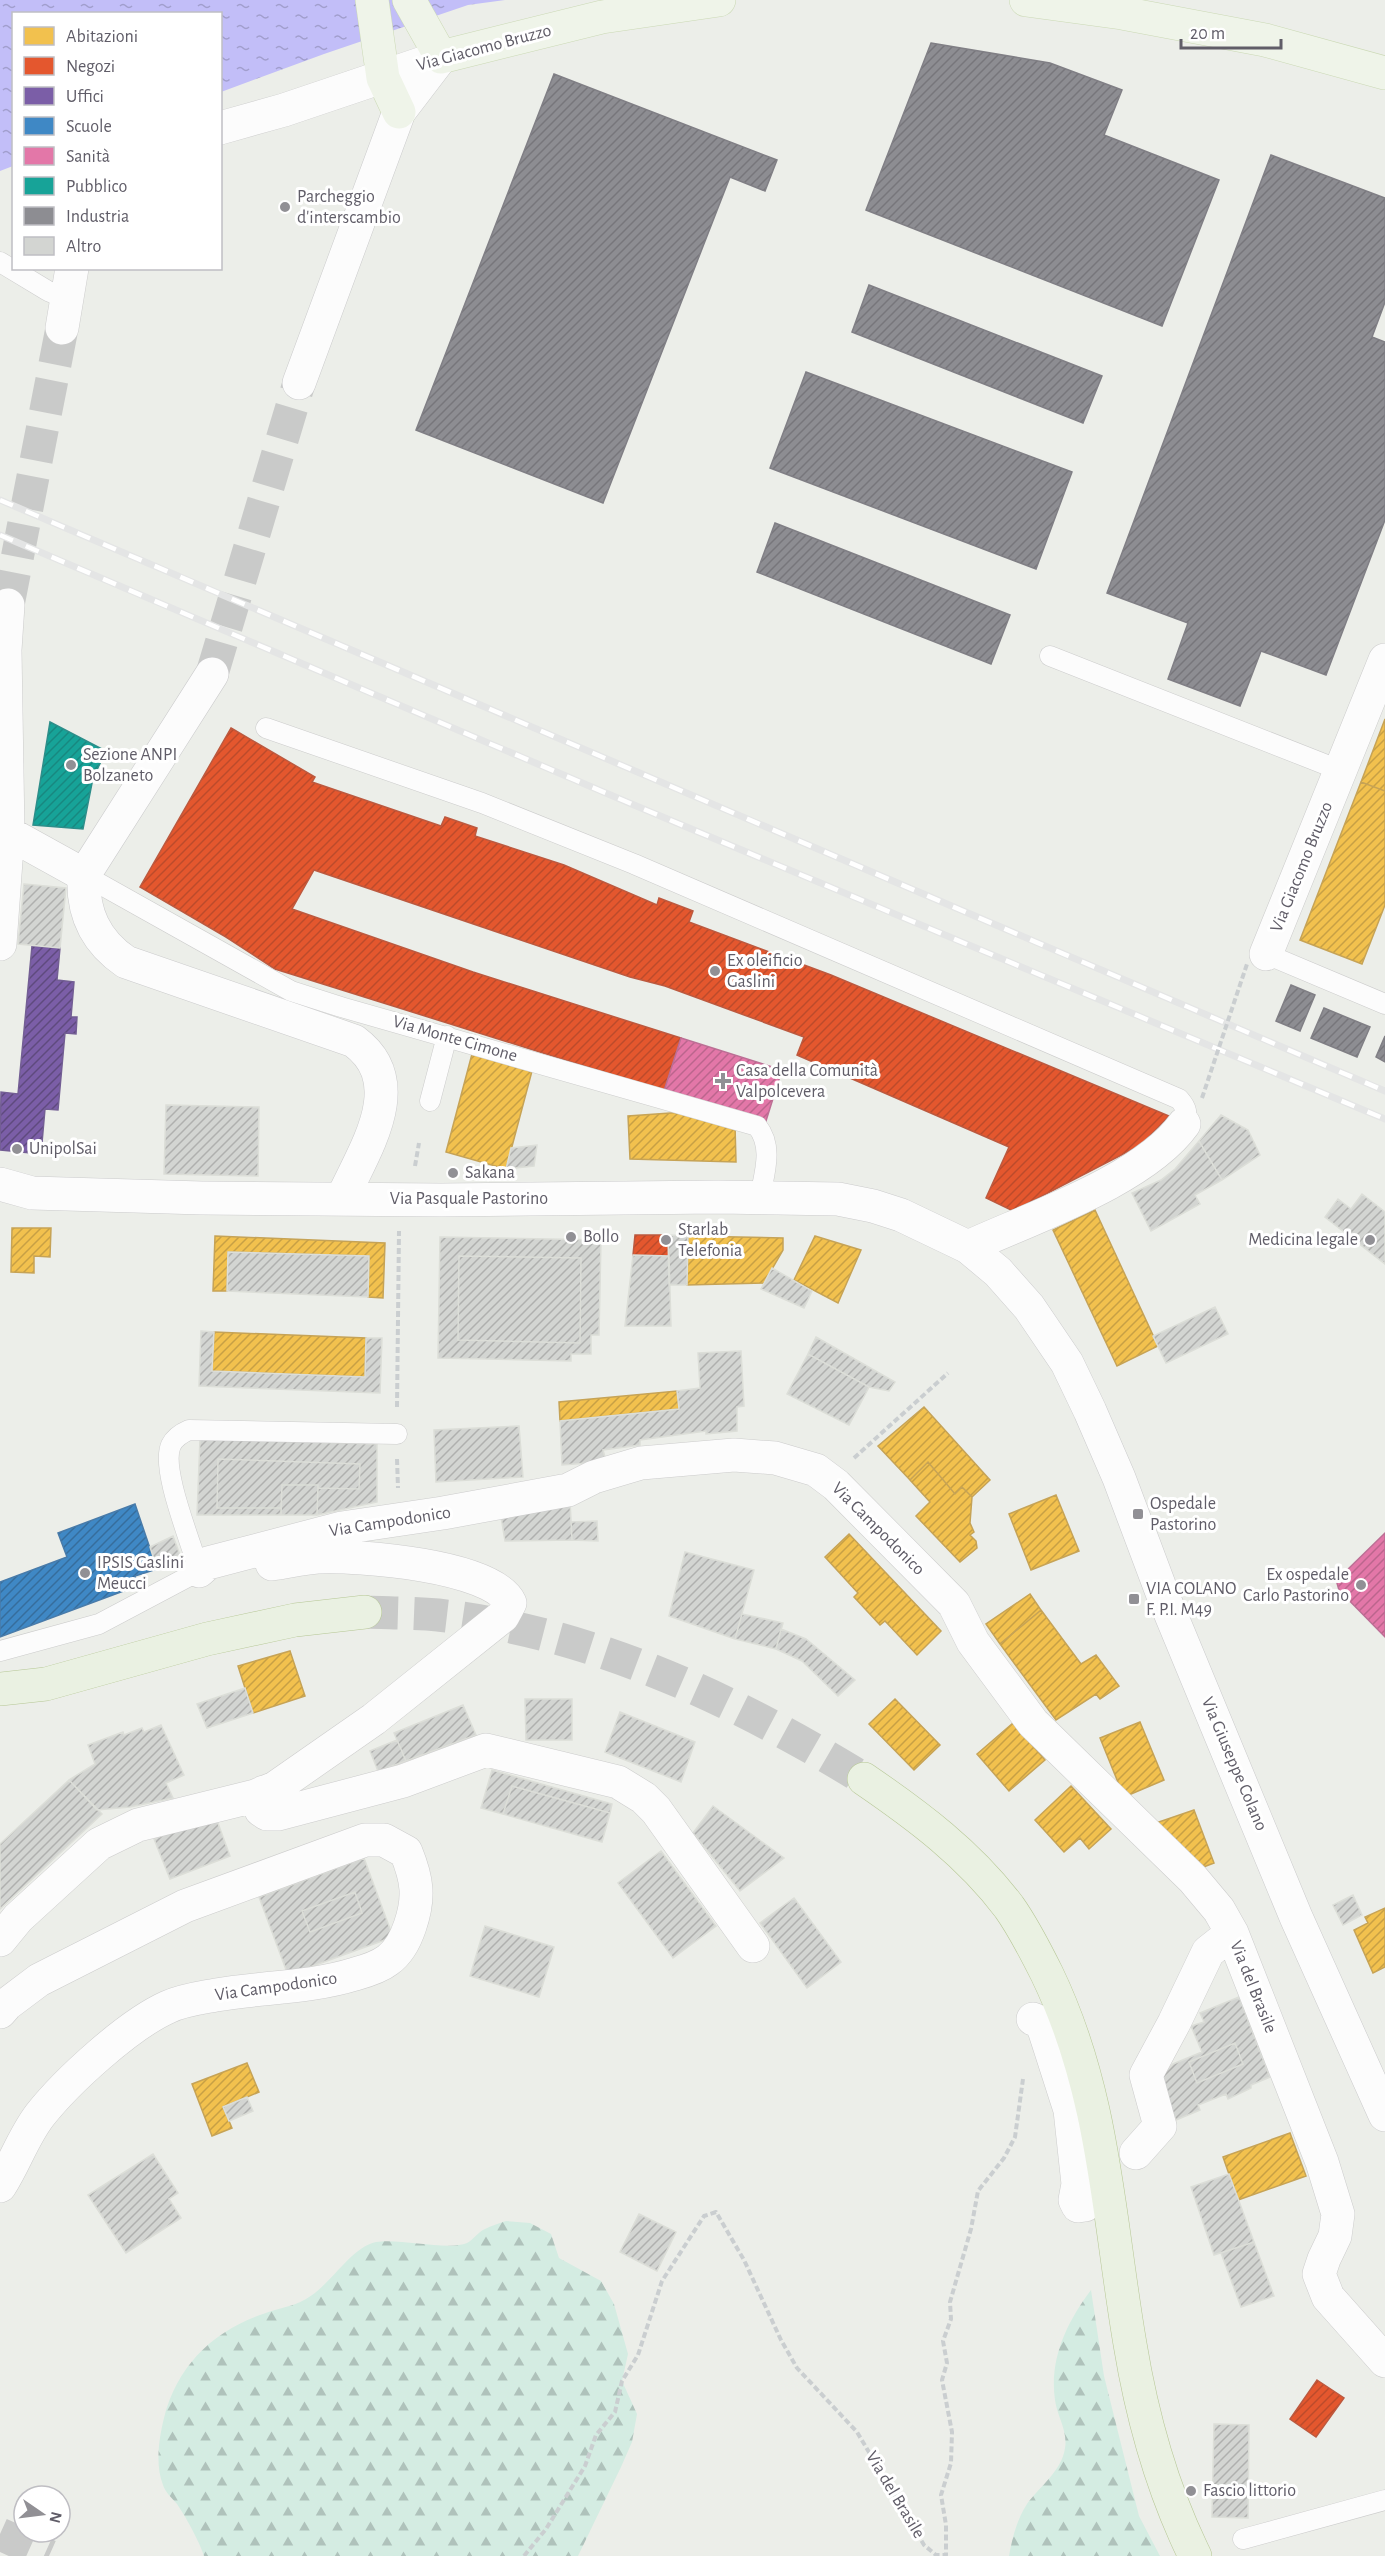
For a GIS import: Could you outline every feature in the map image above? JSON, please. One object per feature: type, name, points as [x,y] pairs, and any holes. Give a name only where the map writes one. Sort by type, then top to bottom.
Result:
[{"type":"highway","points":[[0,1689],[46,1684],[207,1639],[273,1624],[365,1612]]},
{"type":"highway","points":[[864,1779],[915,1814],[957,1849],[1009,1908],[1036,1952],[1061,2003],[1083,2067],[1099,2130],[1130,2346],[1154,2452],[1177,2519],[1194,2556]]},
{"type":"main road","points":[[372,0],[383,78],[399,112]]},
{"type":"main road","name":"Via Giacomo Bruzzo","points":[[441,57],[602,17],[719,0]]},
{"type":"main road","points":[[1026,0],[1122,13],[1265,40],[1385,73]]},
{"type":"main road","points":[[414,8],[441,57]]},
{"type":"street","name":"Via Giacomo Bruzzo","points":[[222,127],[383,78],[441,57]]},
{"type":"street","points":[[299,383],[399,112],[441,57]]},
{"type":"street","points":[[0,944],[6,821],[2,651],[8,605]]},
{"type":"street","name":"Via Giacomo Bruzzo","points":[[1257,959],[1342,771],[1385,660]]},
{"type":"street","points":[[212,674],[92,879],[85,903],[94,929],[109,949],[126,962],[354,1041],[362,1047],[375,1064],[381,1078],[382,1094],[376,1122],[342,1199]]},
{"type":"street","name":"Via Monte Cimone","points":[[6,821],[92,879]]},
{"type":"street","points":[[968,1247],[1119,1179],[1170,1141],[1184,1124]]},
{"type":"street","name":"Via Pasquale Pastorino","points":[[0,1184],[32,1193],[342,1199],[760,1197],[838,1199],[873,1206],[968,1247]]},
{"type":"street","name":"Via Giuseppe Colano","points":[[968,1247],[998,1272],[1029,1307],[1067,1364],[1090,1410],[1119,1478],[1164,1598],[1296,1917],[1385,2115]]},
{"type":"street","name":"Via Campodonico","points":[[199,1572],[208,1563],[342,1527],[443,1513],[568,1490],[594,1477],[651,1462],[734,1455],[795,1462],[816,1470],[836,1485],[954,1604],[974,1642],[1033,1723],[1193,1879],[1219,1910],[1232,1933]]},
{"type":"street","name":"Via Campodonico","points":[[0,1940],[18,1918],[99,1844],[138,1825],[275,1788],[374,1719],[502,1616],[510,1603],[506,1594],[496,1586],[473,1577],[406,1563],[318,1557],[211,1574],[199,1572]]},
{"type":"street","points":[[264,1792],[260,1803],[261,1810],[267,1814],[278,1814],[404,1781],[486,1750],[618,1782],[644,1798],[656,1810],[753,1946]]},
{"type":"street","name":"Via Campodonico","points":[[0,2012],[39,1980],[185,1906],[365,1840],[384,1840],[406,1852],[416,1878],[415,1913],[405,1940],[389,1960],[365,1971],[335,1980],[192,1999],[160,2012],[124,2035],[104,2052],[40,2115],[0,2186]]},
{"type":"street","name":"Via del Brasile","points":[[1136,2154],[1160,2126],[1146,2075],[1208,1952],[1232,1933],[1322,2162],[1338,2214],[1335,2236],[1323,2259],[1319,2274],[1328,2296],[1385,2361]]},
{"type":"street","points":[[1033,2019],[1042,2023],[1070,2110],[1078,2184],[1076,2200],[1078,2206],[1085,2205]]},
{"type":"lane","points":[[13,270],[48,291],[67,299]]},
{"type":"lane","points":[[1050,656],[1342,771]]},
{"type":"lane","points":[[266,728],[482,803],[634,864],[1179,1099],[1186,1107],[1187,1116],[1184,1124]]},
{"type":"lane","name":"Via Monte Cimone","points":[[92,879],[291,990],[340,1007],[757,1126],[763,1134],[767,1152],[760,1197]]},
{"type":"lane","name":"Via Giacomo Bruzzo","points":[[1257,959],[1385,1004]]},
{"type":"lane","points":[[430,1101],[447,1036]]},
{"type":"lane","points":[[199,1572],[182,1521],[170,1465],[171,1444],[180,1433],[189,1430],[397,1434]]},
{"type":"lane","name":"Via Campodonico","points":[[0,1651],[99,1624],[199,1572]]},
{"type":"lane","points":[[1243,2539],[1385,2500]]},
{"type":"path","points":[[1202,1098],[1257,959]]},
{"type":"path","points":[[398,1519],[399,1199]]},
{"type":"path","points":[[846,1465],[948,1374]]},
{"type":"path","name":"Via del Brasile","points":[[524,2556],[546,2529],[585,2466],[596,2435],[615,2412],[622,2381],[638,2355],[662,2281],[704,2217],[716,2212],[744,2260],[781,2340],[797,2368],[857,2432],[924,2545],[936,2555],[946,2555],[946,2525],[941,2495],[951,2463],[952,2432],[942,2380],[947,2363],[943,2341],[951,2319],[950,2302],[971,2229],[978,2191],[1004,2158],[1015,2137],[1023,2077]]},
{"type":"green space","points":[[506,2221],[530,2223],[551,2234],[559,2258],[601,2281],[614,2304],[628,2354],[622,2381],[637,2414],[632,2442],[578,2556],[204,2556],[185,2516],[164,2488],[158,2460],[164,2418],[170,2399],[178,2382],[200,2353],[228,2330],[245,2321],[306,2299],[367,2245],[386,2241],[459,2245],[469,2242],[485,2229]]},
{"type":"green space","points":[[1091,2290],[1104,2376],[1139,2516],[1160,2556],[1009,2556],[1015,2529],[1023,2510],[1055,2471],[1063,2456],[1066,2442],[1056,2406],[1054,2385],[1057,2356],[1067,2328]]},
{"type":"water","points":[[0,0],[505,0],[468,5],[222,92],[222,12],[12,12],[12,166],[0,171]]},
{"type":"building: Abitazioni","points":[[1385,719],[1385,791],[1361,782]]},
{"type":"building: Abitazioni","points":[[1361,782],[1385,791],[1385,905],[1362,964],[1300,940]]},
{"type":"building: Abitazioni","points":[[472,1054],[532,1071],[506,1169],[446,1152]]},
{"type":"building: Abitazioni","points":[[685,1112],[735,1125],[736,1162],[630,1159],[628,1116]]},
{"type":"building: Abitazioni","points":[[1095,1210],[1158,1346],[1117,1366],[1053,1230]]},
{"type":"building: Abitazioni","points":[[12,1228],[51,1228],[50,1257],[34,1256],[34,1273],[11,1272]]},
{"type":"building: Abitazioni","points":[[215,1236],[385,1243],[383,1298],[368,1297],[369,1256],[228,1252],[227,1291],[213,1291]]},
{"type":"building: Abitazioni","points":[[688,1236],[783,1238],[783,1250],[764,1283],[687,1285]]},
{"type":"building: Abitazioni","points":[[815,1236],[861,1250],[838,1303],[794,1280]]},
{"type":"building: Abitazioni","points":[[214,1332],[366,1338],[365,1377],[212,1371]]},
{"type":"building: Abitazioni","points":[[677,1391],[679,1409],[560,1421],[559,1402]]},
{"type":"building: Abitazioni","points":[[924,1407],[990,1480],[972,1497],[962,1487],[955,1494],[928,1462],[910,1480],[878,1446]]},
{"type":"building: Abitazioni","points":[[928,1462],[955,1494],[962,1487],[972,1497],[970,1523],[974,1532],[970,1535],[976,1541],[977,1548],[960,1562],[916,1516],[930,1502],[910,1480]]},
{"type":"building: Abitazioni","points":[[1056,1495],[1079,1551],[1031,1570],[1009,1514]]},
{"type":"building: Abitazioni","points":[[849,1534],[941,1631],[917,1655],[885,1621],[880,1625],[854,1597],[858,1593],[825,1557]]},
{"type":"building: Abitazioni","points":[[1030,1594],[1041,1610],[1000,1644],[986,1624]]},
{"type":"building: Abitazioni","points":[[1041,1610],[1081,1664],[1096,1655],[1119,1686],[1100,1699],[1096,1694],[1056,1720],[1000,1644]]},
{"type":"building: Abitazioni","points":[[290,1651],[305,1696],[253,1713],[238,1666]]},
{"type":"building: Abitazioni","points":[[895,1699],[940,1745],[914,1770],[869,1724]]},
{"type":"building: Abitazioni","points":[[1140,1722],[1164,1780],[1124,1797],[1100,1738]]},
{"type":"building: Abitazioni","points":[[1013,1723],[1045,1760],[1009,1791],[977,1754]]},
{"type":"building: Abitazioni","points":[[1071,1786],[1111,1829],[1089,1849],[1080,1838],[1064,1852],[1035,1820]]},
{"type":"building: Abitazioni","points":[[1194,1810],[1214,1863],[1196,1870],[1147,1826]]},
{"type":"building: Abitazioni","points":[[1385,1908],[1385,1967],[1373,1973],[1354,1930],[1368,1923],[1365,1917]]},
{"type":"building: Abitazioni","points":[[247,2063],[259,2092],[223,2107],[232,2128],[212,2136],[192,2084]]},
{"type":"building: Abitazioni","points":[[1290,2133],[1306,2176],[1238,2200],[1223,2157]]},
{"type":"building: Negozi","name":"Ex oleificio Gaslini","points":[[231,728],[315,777],[312,782],[441,826],[445,817],[477,828],[475,836],[564,865],[657,905],[659,898],[693,911],[689,922],[831,975],[1169,1116],[1141,1145],[1013,1211],[986,1198],[1009,1147],[797,1055],[804,1037],[665,986],[630,977],[314,870],[292,909],[473,972],[681,1038],[664,1091],[275,969],[226,937],[140,887]]},
{"type":"building: Negozi","points":[[635,1235],[668,1235],[669,1256],[633,1255]]},
{"type":"building: Negozi","points":[[1317,2380],[1344,2398],[1316,2437],[1290,2419]]},
{"type":"building: Uffici","points":[[32,946],[60,948],[57,980],[74,982],[71,1017],[77,1017],[76,1034],[65,1033],[58,1110],[45,1109],[41,1154],[0,1150],[1,1092],[18,1094]]},
{"type":"building: Scuole","name":"IPSIS Gaslini Meucci","points":[[135,1504],[157,1569],[135,1576],[137,1586],[0,1637],[0,1582],[67,1557],[58,1533]]},
{"type":"building: Sanità","name":"Casa della Comunità Valpolcevera","points":[[681,1038],[782,1070],[765,1124],[664,1091]]},
{"type":"building: Sanità","name":"Ex ospedale Carlo Pastorino","points":[[1385,1533],[1385,1637],[1339,1590],[1337,1583],[1340,1577]]},
{"type":"building: Pubblico","name":"Sezione ANPI Bolzaneto","points":[[50,722],[106,751],[93,778],[83,829],[33,825]]},
{"type":"building: Industria","points":[[931,43],[1050,63],[1122,90],[1104,135],[1219,180],[1162,326],[866,210]]},
{"type":"building: Industria","points":[[554,74],[777,160],[765,191],[730,177],[603,503],[416,430]]},
{"type":"building: Industria","points":[[1271,155],[1385,198],[1385,302],[1372,337],[1385,342],[1385,520],[1326,675],[1261,651],[1240,706],[1168,679],[1188,623],[1107,593]]},
{"type":"building: Industria","points":[[869,285],[1102,376],[1083,423],[852,332]]},
{"type":"building: Industria","points":[[806,372],[1072,472],[1036,569],[770,468]]},
{"type":"building: Industria","points":[[775,523],[1010,615],[991,664],[757,572]]},
{"type":"building: Industria","points":[[1291,985],[1315,995],[1300,1031],[1276,1021]]},
{"type":"building: Industria","points":[[1324,1008],[1370,1027],[1357,1057],[1311,1038]]},
{"type":"building: Industria","points":[[1385,1036],[1385,1062],[1376,1057]]},
{"type":"building: Altro","points":[[24,884],[66,888],[60,948],[18,944]]},
{"type":"building: Altro","points":[[166,1105],[259,1107],[258,1176],[164,1174]]},
{"type":"building: Altro","points":[[1221,1115],[1248,1130],[1260,1155],[1222,1180],[1199,1141]]},
{"type":"building: Altro","points":[[1199,1141],[1222,1180],[1195,1195],[1200,1204],[1151,1231],[1132,1193],[1161,1180],[1175,1169]]},
{"type":"building: Altro","points":[[537,1145],[534,1166],[506,1169],[511,1148]]},
{"type":"building: Altro","name":"Medicina legale","points":[[1362,1194],[1385,1212],[1385,1264],[1325,1217],[1338,1199],[1351,1209]]},
{"type":"building: Altro","points":[[668,1235],[688,1236],[687,1285],[669,1285]]},
{"type":"building: Altro","points":[[440,1237],[601,1240],[599,1335],[591,1335],[591,1354],[571,1354],[571,1361],[438,1358]]},
{"type":"building: Altro","points":[[228,1252],[369,1256],[368,1297],[227,1291]]},
{"type":"building: Altro","points":[[633,1255],[669,1256],[671,1326],[625,1326]]},
{"type":"building: Altro","points":[[459,1256],[581,1258],[580,1343],[458,1340]]},
{"type":"building: Altro","points":[[772,1268],[812,1291],[804,1308],[761,1289]]},
{"type":"building: Altro","points":[[1215,1307],[1228,1334],[1166,1363],[1153,1336]]},
{"type":"building: Altro","points":[[201,1331],[214,1332],[212,1371],[365,1377],[366,1338],[382,1338],[380,1393],[199,1386]]},
{"type":"building: Altro","points":[[816,1337],[895,1382],[889,1391],[869,1387],[808,1354]]},
{"type":"building: Altro","points":[[741,1351],[744,1406],[737,1407],[737,1431],[706,1434],[706,1431],[640,1440],[640,1445],[603,1450],[605,1457],[588,1463],[562,1465],[560,1421],[679,1409],[677,1391],[700,1388],[698,1353]]},
{"type":"building: Altro","points":[[808,1354],[869,1387],[849,1425],[787,1394]]},
{"type":"building: Altro","points":[[519,1426],[523,1477],[436,1482],[434,1430]]},
{"type":"building: Altro","points":[[200,1439],[377,1444],[377,1502],[317,1515],[318,1488],[359,1489],[360,1464],[218,1459],[217,1508],[281,1508],[281,1515],[197,1515]]},
{"type":"building: Altro","points":[[218,1459],[360,1464],[359,1489],[318,1488],[318,1485],[282,1485],[281,1508],[217,1508]]},
{"type":"building: Altro","points":[[282,1485],[318,1485],[317,1515],[281,1515]]},
{"type":"building: Altro","points":[[570,1501],[572,1540],[505,1541],[501,1517]]},
{"type":"building: Altro","points":[[597,1521],[598,1541],[572,1540],[571,1522]]},
{"type":"building: Altro","points":[[173,1536],[180,1555],[157,1569],[150,1547]]},
{"type":"building: Altro","points":[[685,1552],[754,1570],[735,1639],[669,1616]]},
{"type":"building: Altro","points":[[742,1614],[783,1623],[776,1649],[735,1639]]},
{"type":"building: Altro","points":[[781,1629],[806,1639],[855,1680],[838,1696],[802,1661],[776,1649]]},
{"type":"building: Altro","points":[[245,1688],[253,1713],[207,1728],[197,1704]]},
{"type":"building: Altro","points":[[525,1699],[572,1699],[572,1740],[526,1740]]},
{"type":"building: Altro","points":[[463,1705],[476,1735],[406,1761],[394,1733]]},
{"type":"building: Altro","points":[[620,1712],[695,1742],[681,1782],[605,1752]]},
{"type":"building: Altro","points":[[161,1725],[184,1775],[166,1783],[173,1798],[130,1807],[97,1810],[69,1780],[95,1764],[88,1745],[123,1732],[124,1735],[142,1728],[144,1732]]},
{"type":"building: Altro","points":[[397,1740],[406,1761],[378,1771],[370,1751]]},
{"type":"building: Altro","points":[[492,1770],[612,1804],[610,1813],[512,1786],[503,1814],[481,1808]]},
{"type":"building: Altro","points":[[69,1780],[102,1814],[0,1909],[0,1844]]},
{"type":"building: Altro","points":[[512,1786],[610,1813],[602,1842],[503,1814]]},
{"type":"building: Altro","points":[[713,1806],[784,1858],[740,1891],[693,1833]]},
{"type":"building: Altro","points":[[215,1815],[230,1856],[170,1879],[154,1839]]},
{"type":"building: Altro","points":[[661,1851],[716,1926],[673,1958],[618,1883]]},
{"type":"building: Altro","points":[[364,1858],[393,1937],[288,1975],[259,1897]]},
{"type":"building: Altro","points":[[355,1892],[362,1913],[310,1932],[302,1911]]},
{"type":"building: Altro","points":[[1353,1895],[1362,1915],[1343,1925],[1333,1905]]},
{"type":"building: Altro","points":[[794,1898],[841,1962],[807,1988],[760,1923]]},
{"type":"building: Altro","points":[[485,1926],[554,1947],[539,1997],[470,1976]]},
{"type":"building: Altro","points":[[1239,1997],[1270,2077],[1228,2099],[1226,2094],[1198,2105],[1200,2110],[1176,2120],[1158,2079],[1173,2064],[1202,2052],[1191,2026],[1204,2022],[1200,2013]]},
{"type":"building: Altro","points":[[1235,2043],[1243,2064],[1197,2083],[1189,2062]]},
{"type":"building: Altro","points":[[247,2097],[253,2111],[229,2121],[223,2107]]},
{"type":"building: Altro","points":[[153,2154],[178,2193],[169,2199],[181,2218],[126,2253],[88,2195]]},
{"type":"building: Altro","points":[[1229,2174],[1254,2242],[1214,2255],[1191,2187]]},
{"type":"building: Altro","points":[[639,2214],[676,2232],[657,2271],[620,2252]]},
{"type":"building: Altro","points":[[1254,2242],[1274,2296],[1241,2307],[1221,2253]]},
{"type":"building: Altro","points":[[1214,2424],[1249,2425],[1248,2518],[1212,2517]]},
{"type":"tunnel","points":[[8,605],[62,328]]},
{"type":"tunnel","points":[[212,674],[299,383]]},
{"type":"tunnel","points":[[365,1612],[438,1615],[495,1624],[606,1653],[712,1696],[764,1722],[864,1779]]},
{"type":"tunnel","points":[[0,2534],[49,2556]]},
{"type":"railway","points":[[0,500],[1385,1091]]},
{"type":"railway","points":[[0,535],[634,805],[1385,1119]]},
{"type":"place","name":"Parcheggio d'interscambio","points":[[285,207]]},
{"type":"place","name":"Sezione ANPI Bolzaneto","points":[[71,765]]},
{"type":"place","name":"Ex oleificio Gaslini","points":[[715,971]]},
{"type":"place","name":"Casa della Comunità Valpolcevera","points":[[723,1081]]},
{"type":"place","name":"UnipolSai","points":[[17,1149]]},
{"type":"place","name":"Sakana","points":[[453,1173]]},
{"type":"place","name":"Bollo","points":[[571,1237]]},
{"type":"place","name":"Starlab Telefonia","points":[[666,1240]]},
{"type":"place","name":"Medicina legale","points":[[1370,1240]]},
{"type":"place","name":"Ospedale Pastorino","points":[[1138,1514]]},
{"type":"place","name":"IPSIS Gaslini Meucci","points":[[85,1573]]},
{"type":"place","name":"Ex ospedale Carlo Pastorino","points":[[1361,1585]]},
{"type":"place","name":"VIA COLANO F. P.I. M49","points":[[1134,1599]]},
{"type":"place","name":"Fascio littorio","points":[[1191,2491]]}]
